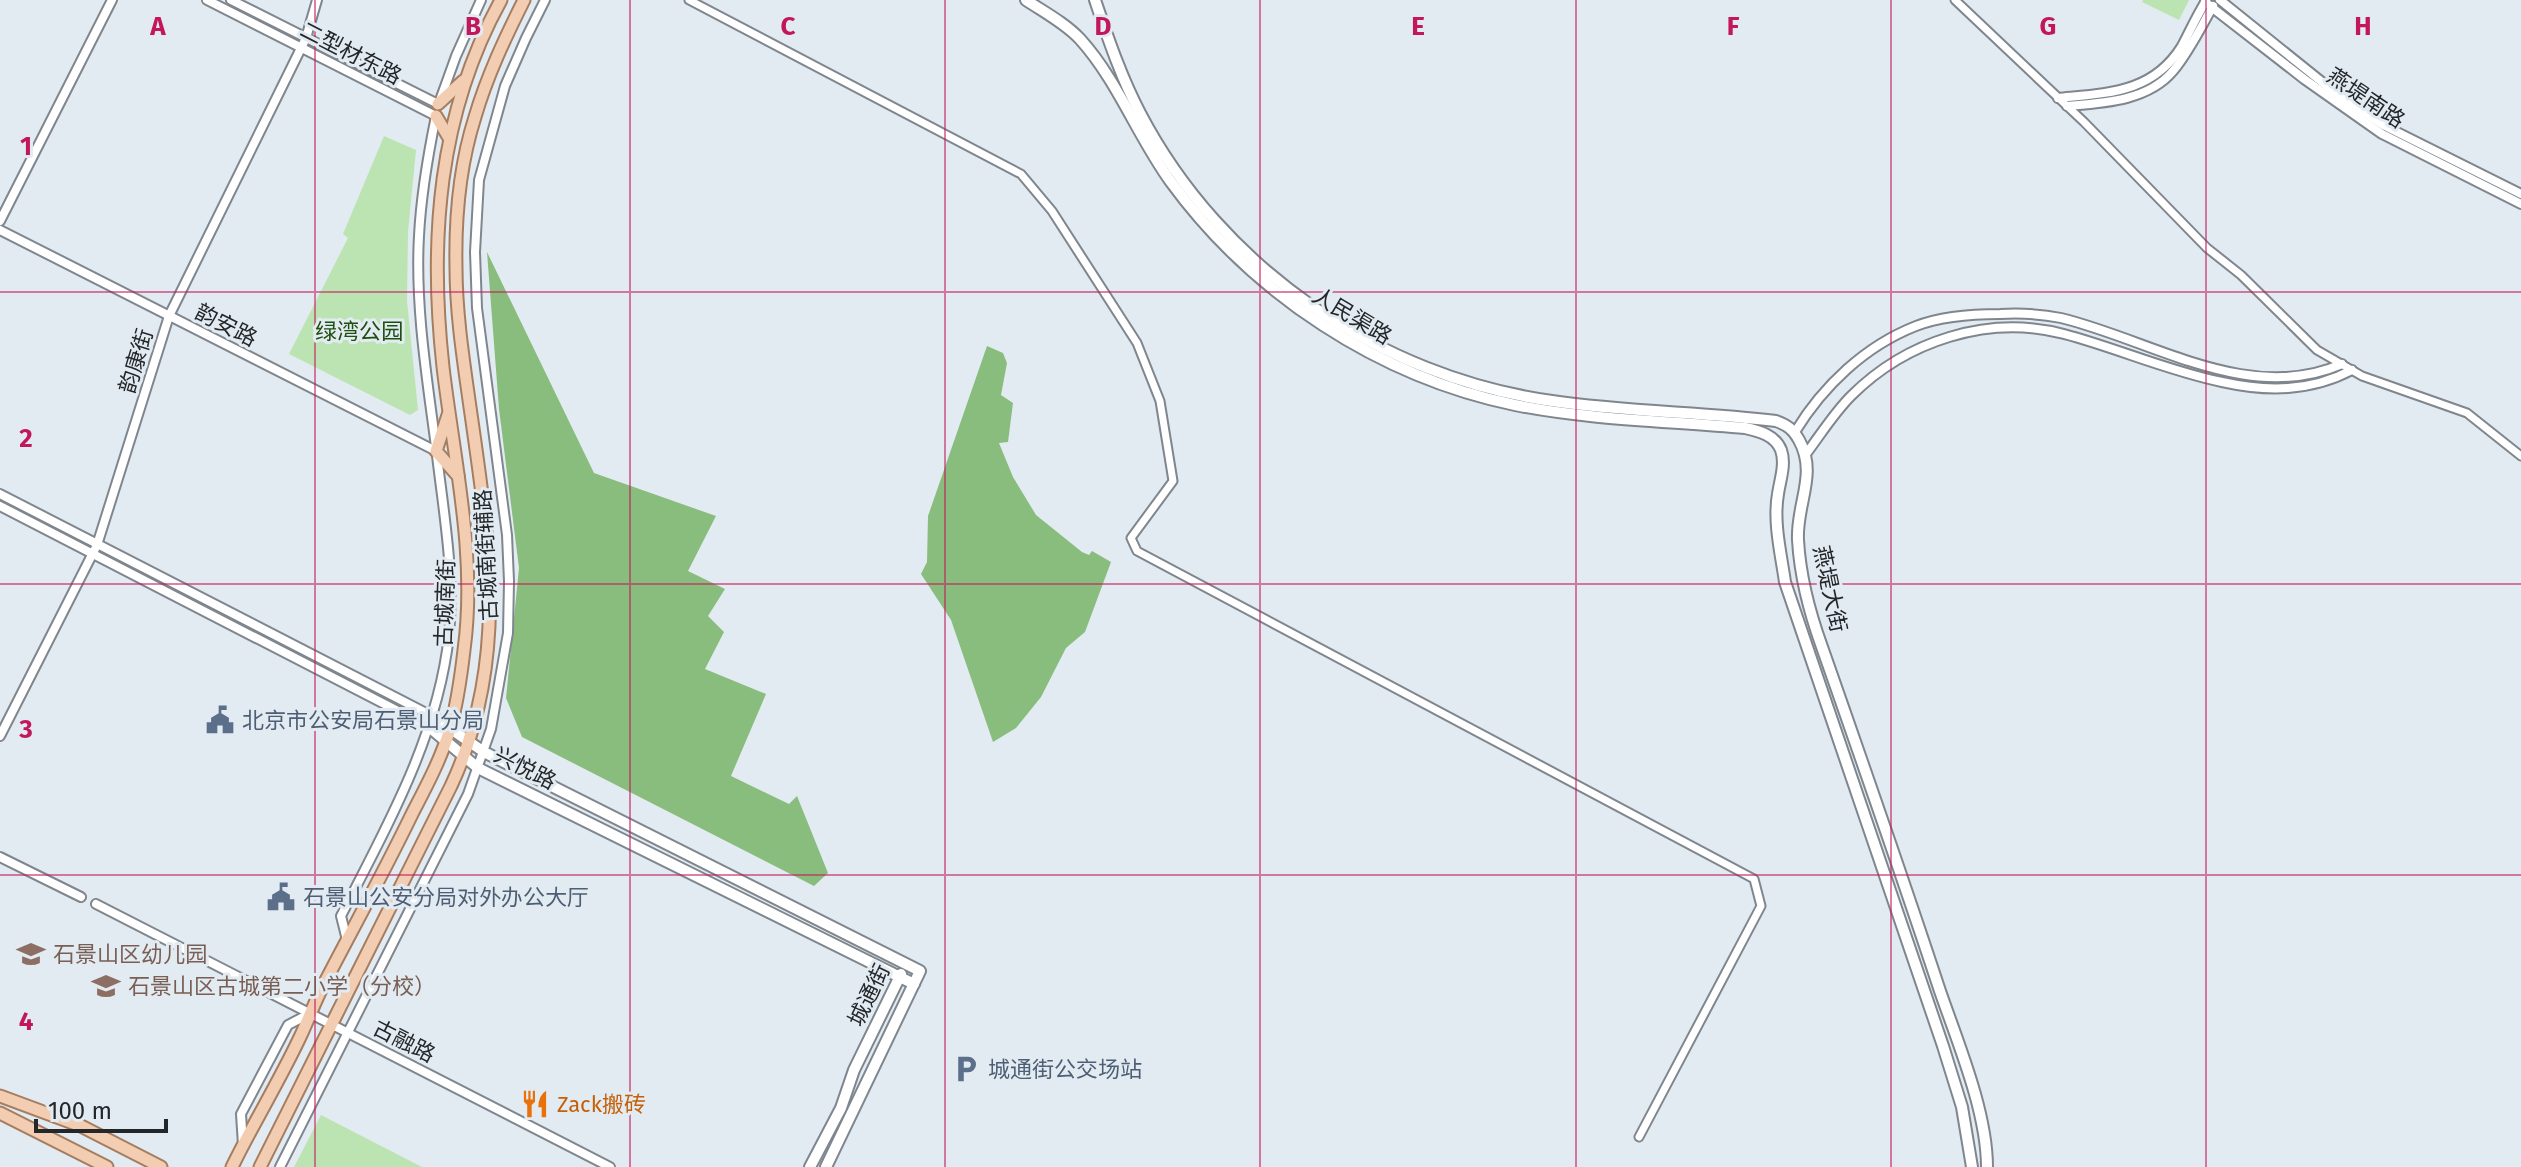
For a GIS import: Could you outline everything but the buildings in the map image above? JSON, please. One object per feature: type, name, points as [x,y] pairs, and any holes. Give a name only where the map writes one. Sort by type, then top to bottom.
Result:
[{"type":"main road","name":"古城南街","points":[[232,1167],[372,897],[434,770],[450,729],[464,650],[467,559],[438,307],[437,225],[449,138],[466,77],[501,0]]},
{"type":"main road","name":"古城南街","points":[[262,1165],[469,742],[489,652],[491,593],[485,517],[459,326],[455,269],[457,224],[474,119],[500,48],[524,0]]},
{"type":"main road","name":"人民渠路","points":[[1026,0],[1079,38],[1171,182],[1211,231],[1280,295],[1331,330],[1376,356],[1462,392],[1573,414],[1745,428],[1774,439],[1782,451]]},
{"type":"main road","name":"人民渠路","points":[[1095,0],[1122,76],[1177,175],[1232,239],[1273,277],[1355,335],[1449,377],[1498,391],[1552,401],[1776,421],[1786,424],[1795,432]]},
{"type":"main road","points":[[449,138],[437,110],[466,77]]},
{"type":"main road","points":[[449,411],[436,451],[458,476]]},
{"type":"main road","points":[[1795,432],[1806,454]]},
{"type":"main road","name":"燕堤大街","points":[[1782,451],[1777,499],[1785,582],[1948,1061],[1962,1107],[1972,1167]]},
{"type":"main road","name":"燕堤大街","points":[[1806,454],[1807,469],[1798,538],[1805,586],[1815,624],[1978,1107],[1987,1167]]},
{"type":"main road","name":"兴悦路","points":[[431,721],[450,729],[484,752],[906,964]]},
{"type":"main road","name":"兴悦路","points":[[431,721],[445,741],[478,768],[914,984]]},
{"type":"main road","name":"城通街","points":[[810,1167],[841,1108],[854,1070],[906,964],[920,971],[826,1167]]},
{"type":"main road","points":[[0,1096],[81,1126],[161,1167]]},
{"type":"main road","points":[[0,1113],[107,1167]]},
{"type":"street","points":[[0,221],[112,0]]},
{"type":"street","name":"二型材东路","points":[[207,0],[301,48],[437,110]]},
{"type":"street","name":"二型材东路","points":[[231,0],[437,110]]},
{"type":"street","name":"韵康街","points":[[0,736],[95,549],[169,316],[306,38],[317,0]]},
{"type":"street","name":"古城南街辅路","points":[[347,941],[341,916],[397,808],[431,721],[449,635],[449,541],[419,300],[419,237],[427,159],[437,110],[481,0]]},
{"type":"street","name":"古城南街辅路","points":[[280,1167],[468,794],[491,729],[506,647],[509,581],[507,535],[477,308],[475,252],[479,180],[505,86],[545,0]]},
{"type":"street","points":[[689,0],[1021,174],[1052,211],[1137,343],[1160,401],[1173,481],[1131,538],[1137,551],[1754,879],[1761,906],[1639,1137]]},
{"type":"street","points":[[1955,0],[2067,106],[2207,248],[2241,275],[2317,350],[2352,370],[2467,413],[2521,456]]},
{"type":"street","points":[[2058,98],[2114,93],[2138,85],[2162,70],[2212,2]]},
{"type":"street","points":[[2067,106],[2113,102],[2160,82],[2185,55],[2212,2]]},
{"type":"street","name":"燕堤南路","points":[[2212,2],[2383,125],[2521,194]]},
{"type":"street","name":"燕堤南路","points":[[2212,2],[2304,79],[2382,134],[2521,204]]},
{"type":"street","name":"韵安路","points":[[0,230],[436,451]]},
{"type":"street","points":[[1795,432],[1815,403],[1855,362],[1916,326],[1964,316],[2015,313],[2058,317],[2195,362],[2264,377],[2299,378],[2342,364]]},
{"type":"street","points":[[1806,454],[1849,398],[1874,375],[1932,341],[1977,331],[2018,328],[2065,334],[2201,378],[2256,388],[2299,388],[2336,379],[2352,370]]},
{"type":"street","name":"兴悦路","points":[[0,494],[95,549]]},
{"type":"street","name":"兴悦路","points":[[0,506],[95,549],[431,721]]},
{"type":"street","points":[[0,857],[81,897]]},
{"type":"street","name":"古融路","points":[[96,904],[610,1167]]},
{"type":"green space","points":[[2143,0],[2189,0],[2179,20]]},
{"type":"green space","name":"绿湾公园","points":[[384,136],[416,150],[408,232],[407,301],[418,410],[410,415],[289,354],[348,238],[343,234]]},
{"type":"green space","points":[[487,252],[594,473],[716,516],[688,571],[725,589],[708,616],[724,632],[705,669],[766,694],[731,776],[789,804],[797,796],[828,873],[814,886],[522,737],[506,698],[519,568],[499,409]]},
{"type":"green space","points":[[987,346],[1003,353],[1007,363],[1001,395],[1013,403],[1008,442],[999,443],[1013,477],[1036,515],[1082,552],[1089,555],[1092,551],[1111,562],[1085,632],[1066,648],[1041,697],[1016,728],[993,742],[951,620],[921,574],[927,562],[928,516]]},
{"type":"green space","points":[[321,1115],[422,1167],[294,1167]]},
{"type":"place","name":"北京市公安局石景山分局","points":[[220,720]]},
{"type":"place","name":"石景山公安分局对外办公大厅","points":[[281,897]]},
{"type":"place","name":"石景山区幼儿园","points":[[31,954]]},
{"type":"place","name":"石景山区古城第二小学（分校）","points":[[106,986]]},
{"type":"place","name":"城通街公交场站","points":[[966,1069]]},
{"type":"place","name":"Zack搬砖","points":[[535,1104]]}]
